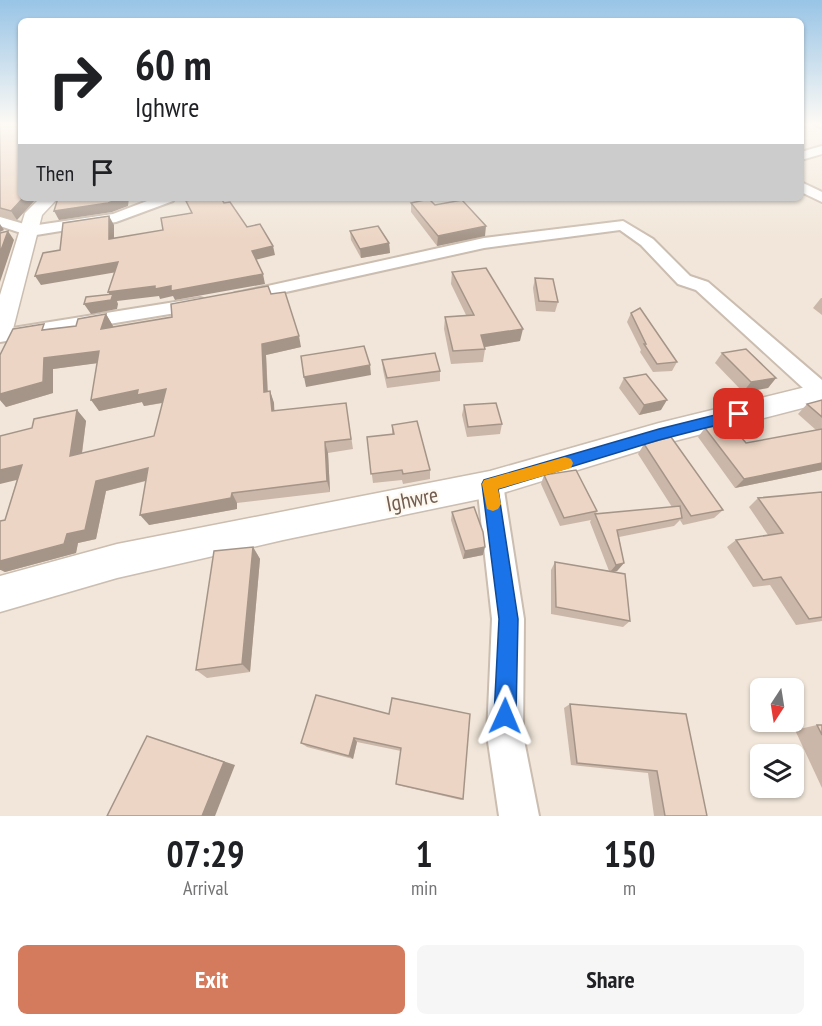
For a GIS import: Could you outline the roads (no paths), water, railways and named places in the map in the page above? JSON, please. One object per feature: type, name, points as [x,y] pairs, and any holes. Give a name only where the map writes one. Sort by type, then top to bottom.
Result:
[{"type":"street","points":[[804,188],[822,198]]},
{"type":"street","points":[[47,201],[34,213],[0,334],[218,301],[484,243],[623,225],[648,242],[684,280],[702,286],[822,393]]},
{"type":"street","points":[[0,221],[30,231],[116,218],[160,201]]},
{"type":"street","name":"Ighwre","points":[[0,594],[117,561],[490,484],[659,434],[822,393]]},
{"type":"street","points":[[490,484],[508,619],[505,735],[519,816]]}]
